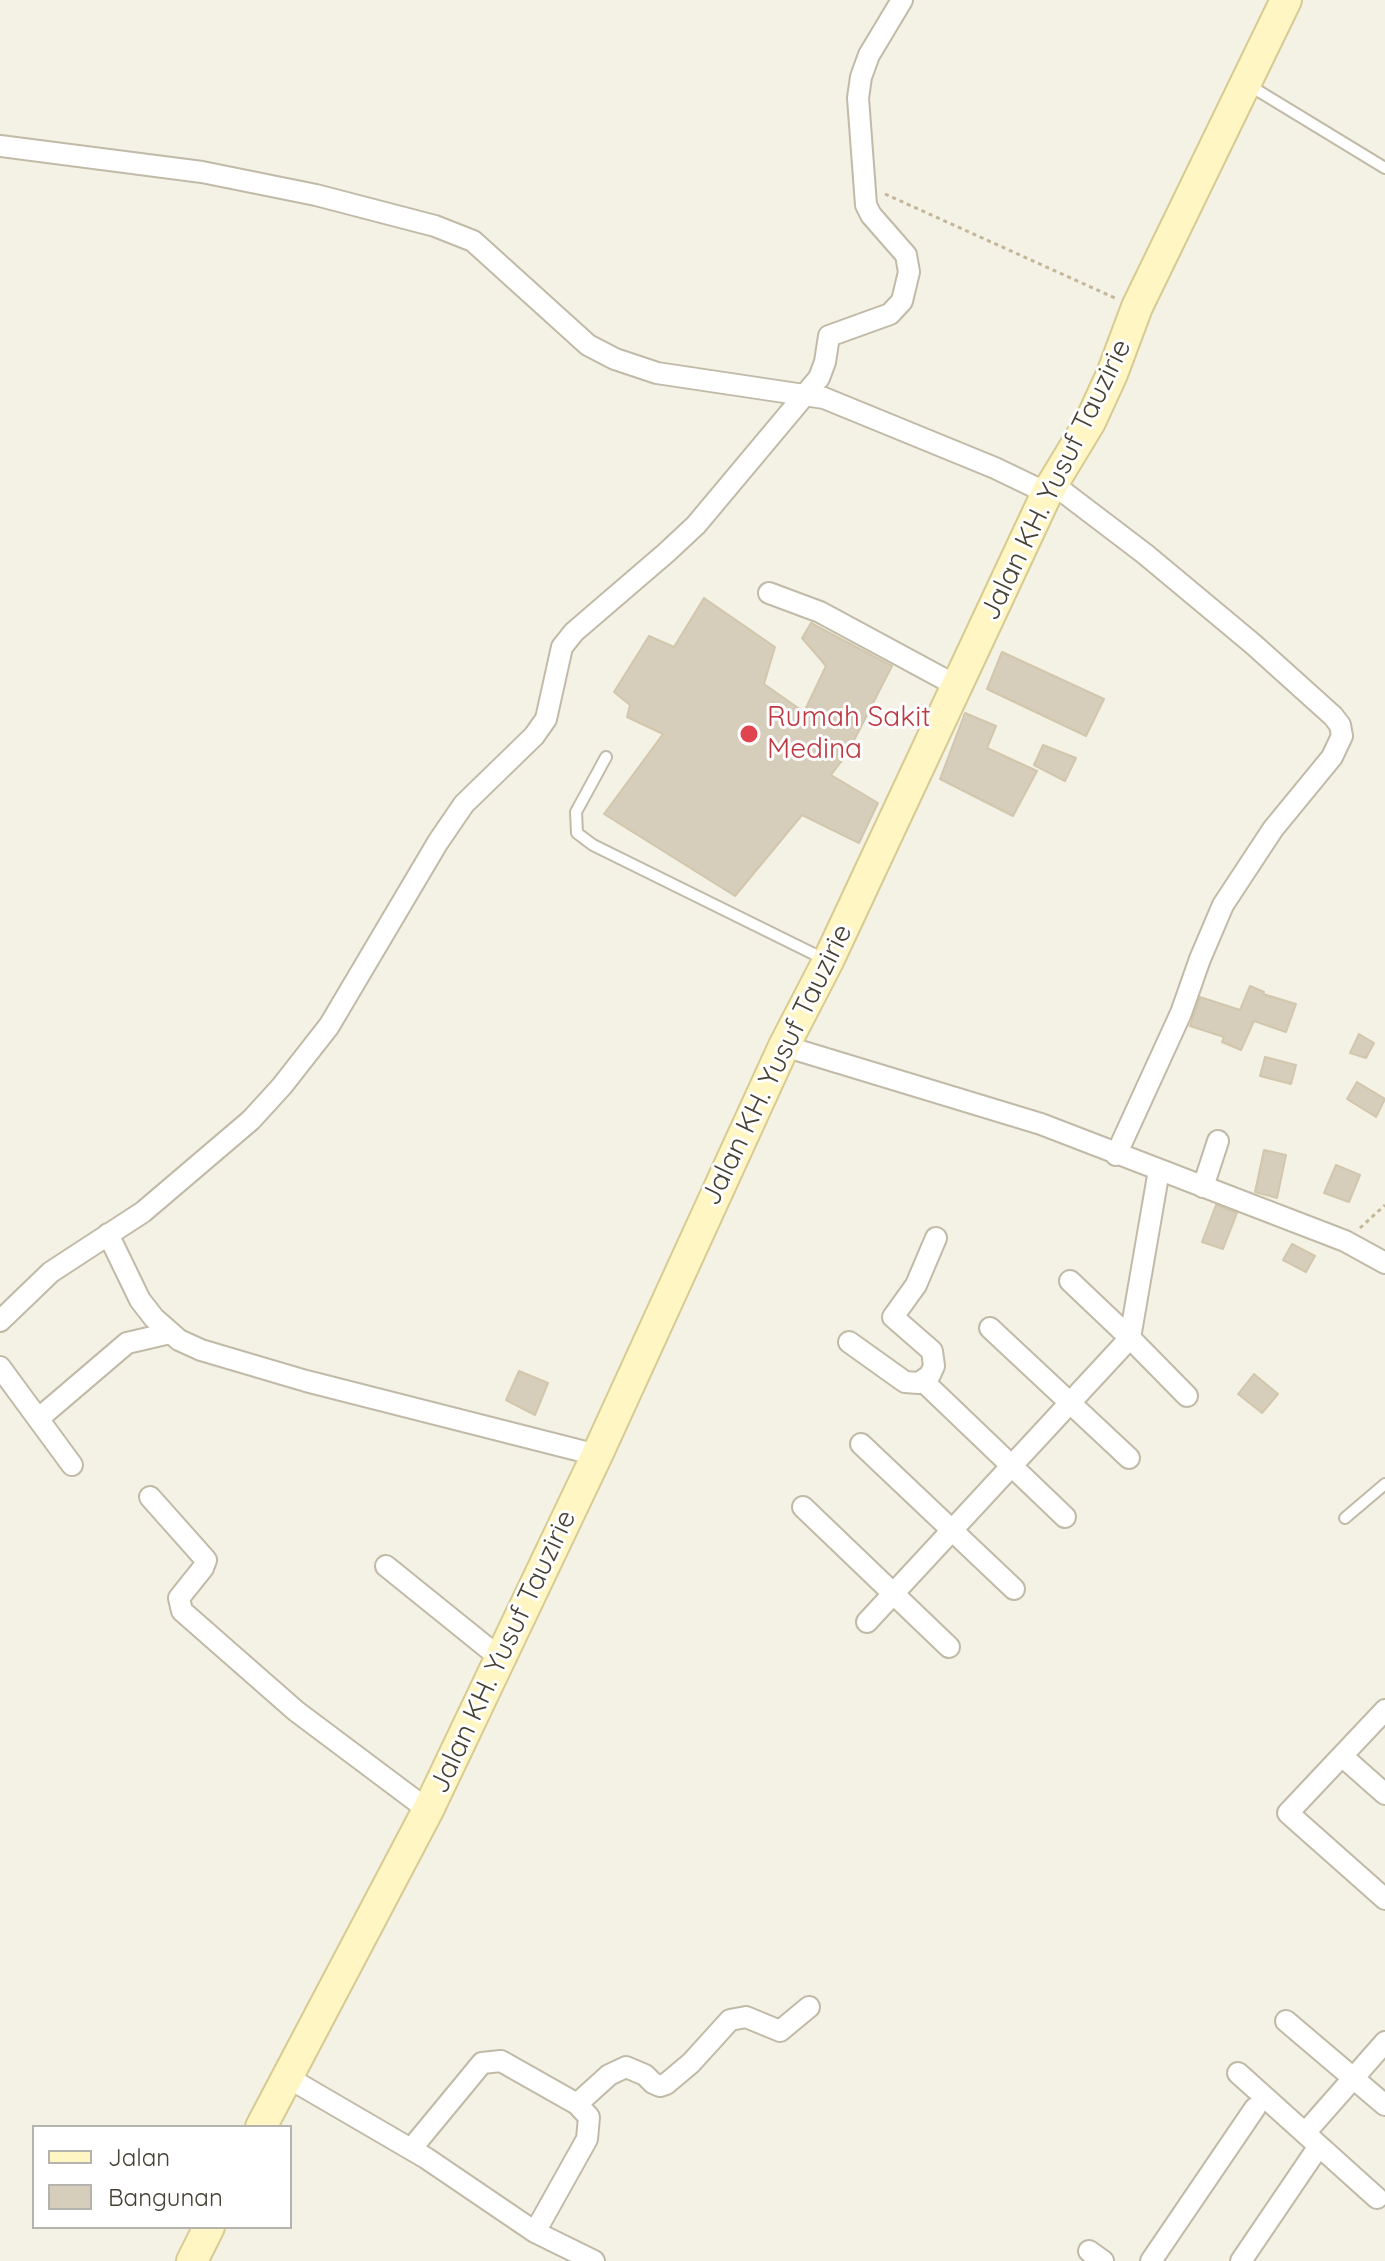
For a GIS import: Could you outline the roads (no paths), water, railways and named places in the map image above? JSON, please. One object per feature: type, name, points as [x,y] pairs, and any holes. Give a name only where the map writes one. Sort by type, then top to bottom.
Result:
[{"type":"main road","name":"Jalan KH. Yusuf Tauzirie","points":[[262,2125],[428,1810],[597,1455],[784,1046],[828,961],[1050,488],[1090,422],[1137,307],[1286,0]]},
{"type":"main road","points":[[192,2261],[208,2229]]},
{"type":"street","points":[[0,1321],[51,1272],[143,1212],[251,1120],[298,1067],[329,1026],[438,842],[464,804],[534,736],[546,719],[562,647],[574,632],[696,525],[808,394],[823,370],[829,336],[890,314],[902,301],[909,262],[904,249],[871,215],[866,205],[858,98],[869,55],[902,0]]},
{"type":"street","points":[[0,146],[202,172],[316,195],[435,226],[473,241],[588,345],[615,359],[657,373],[808,394],[1050,488],[1145,554],[1333,716],[1340,725],[1342,736],[1332,757],[1273,829],[1223,905],[1181,1013],[1116,1155]]},
{"type":"street","points":[[769,593],[820,612],[957,686]]},
{"type":"street","points":[[784,1046],[1041,1124],[1345,1241],[1385,1263]]},
{"type":"street","points":[[1203,1187],[1218,1141]]},
{"type":"street","points":[[867,1622],[1130,1338],[1159,1170]]},
{"type":"street","points":[[108,1234],[140,1300],[170,1333],[201,1350],[278,1373],[597,1455]]},
{"type":"street","points":[[923,1381],[934,1366],[932,1351],[893,1317],[916,1285],[936,1238]]},
{"type":"street","points":[[1070,1281],[1187,1396]]},
{"type":"street","points":[[990,1328],[1129,1458]]},
{"type":"street","points":[[38,1419],[127,1343],[170,1333]]},
{"type":"street","points":[[849,1342],[905,1382],[923,1381],[1065,1517]]},
{"type":"street","points":[[0,1367],[72,1465]]},
{"type":"street","points":[[861,1444],[1014,1589]]},
{"type":"street","points":[[150,1497],[206,1560],[179,1598],[182,1611],[296,1711],[428,1810]]},
{"type":"street","points":[[803,1507],[949,1647]]},
{"type":"street","points":[[386,1566],[500,1658]]},
{"type":"street","points":[[1385,1710],[1288,1813],[1385,1899]]},
{"type":"street","points":[[1342,1756],[1385,1794]]},
{"type":"street","points":[[577,2104],[609,2075],[626,2067],[634,2068],[660,2086],[666,2084],[691,2063],[730,2020],[746,2017],[780,2031],[809,2007]]},
{"type":"street","points":[[1286,2021],[1385,2105]]},
{"type":"street","points":[[1241,2261],[1312,2140],[1353,2078],[1385,2042]]},
{"type":"street","points":[[411,2149],[475,2069],[490,2061],[501,2061],[577,2104],[589,2117],[587,2139],[535,2232]]},
{"type":"street","points":[[1238,2073],[1377,2198]]},
{"type":"street","points":[[287,2077],[411,2149],[535,2232],[594,2261]]},
{"type":"street","points":[[1151,2261],[1255,2108]]},
{"type":"lane","points":[[1246,83],[1385,168]]},
{"type":"lane","points":[[606,757],[576,812],[577,833],[593,845],[828,961]]},
{"type":"lane","points":[[1345,1518],[1385,1484]]},
{"type":"place","name":"Rumah Sakit Medina","points":[[749,734]]}]
